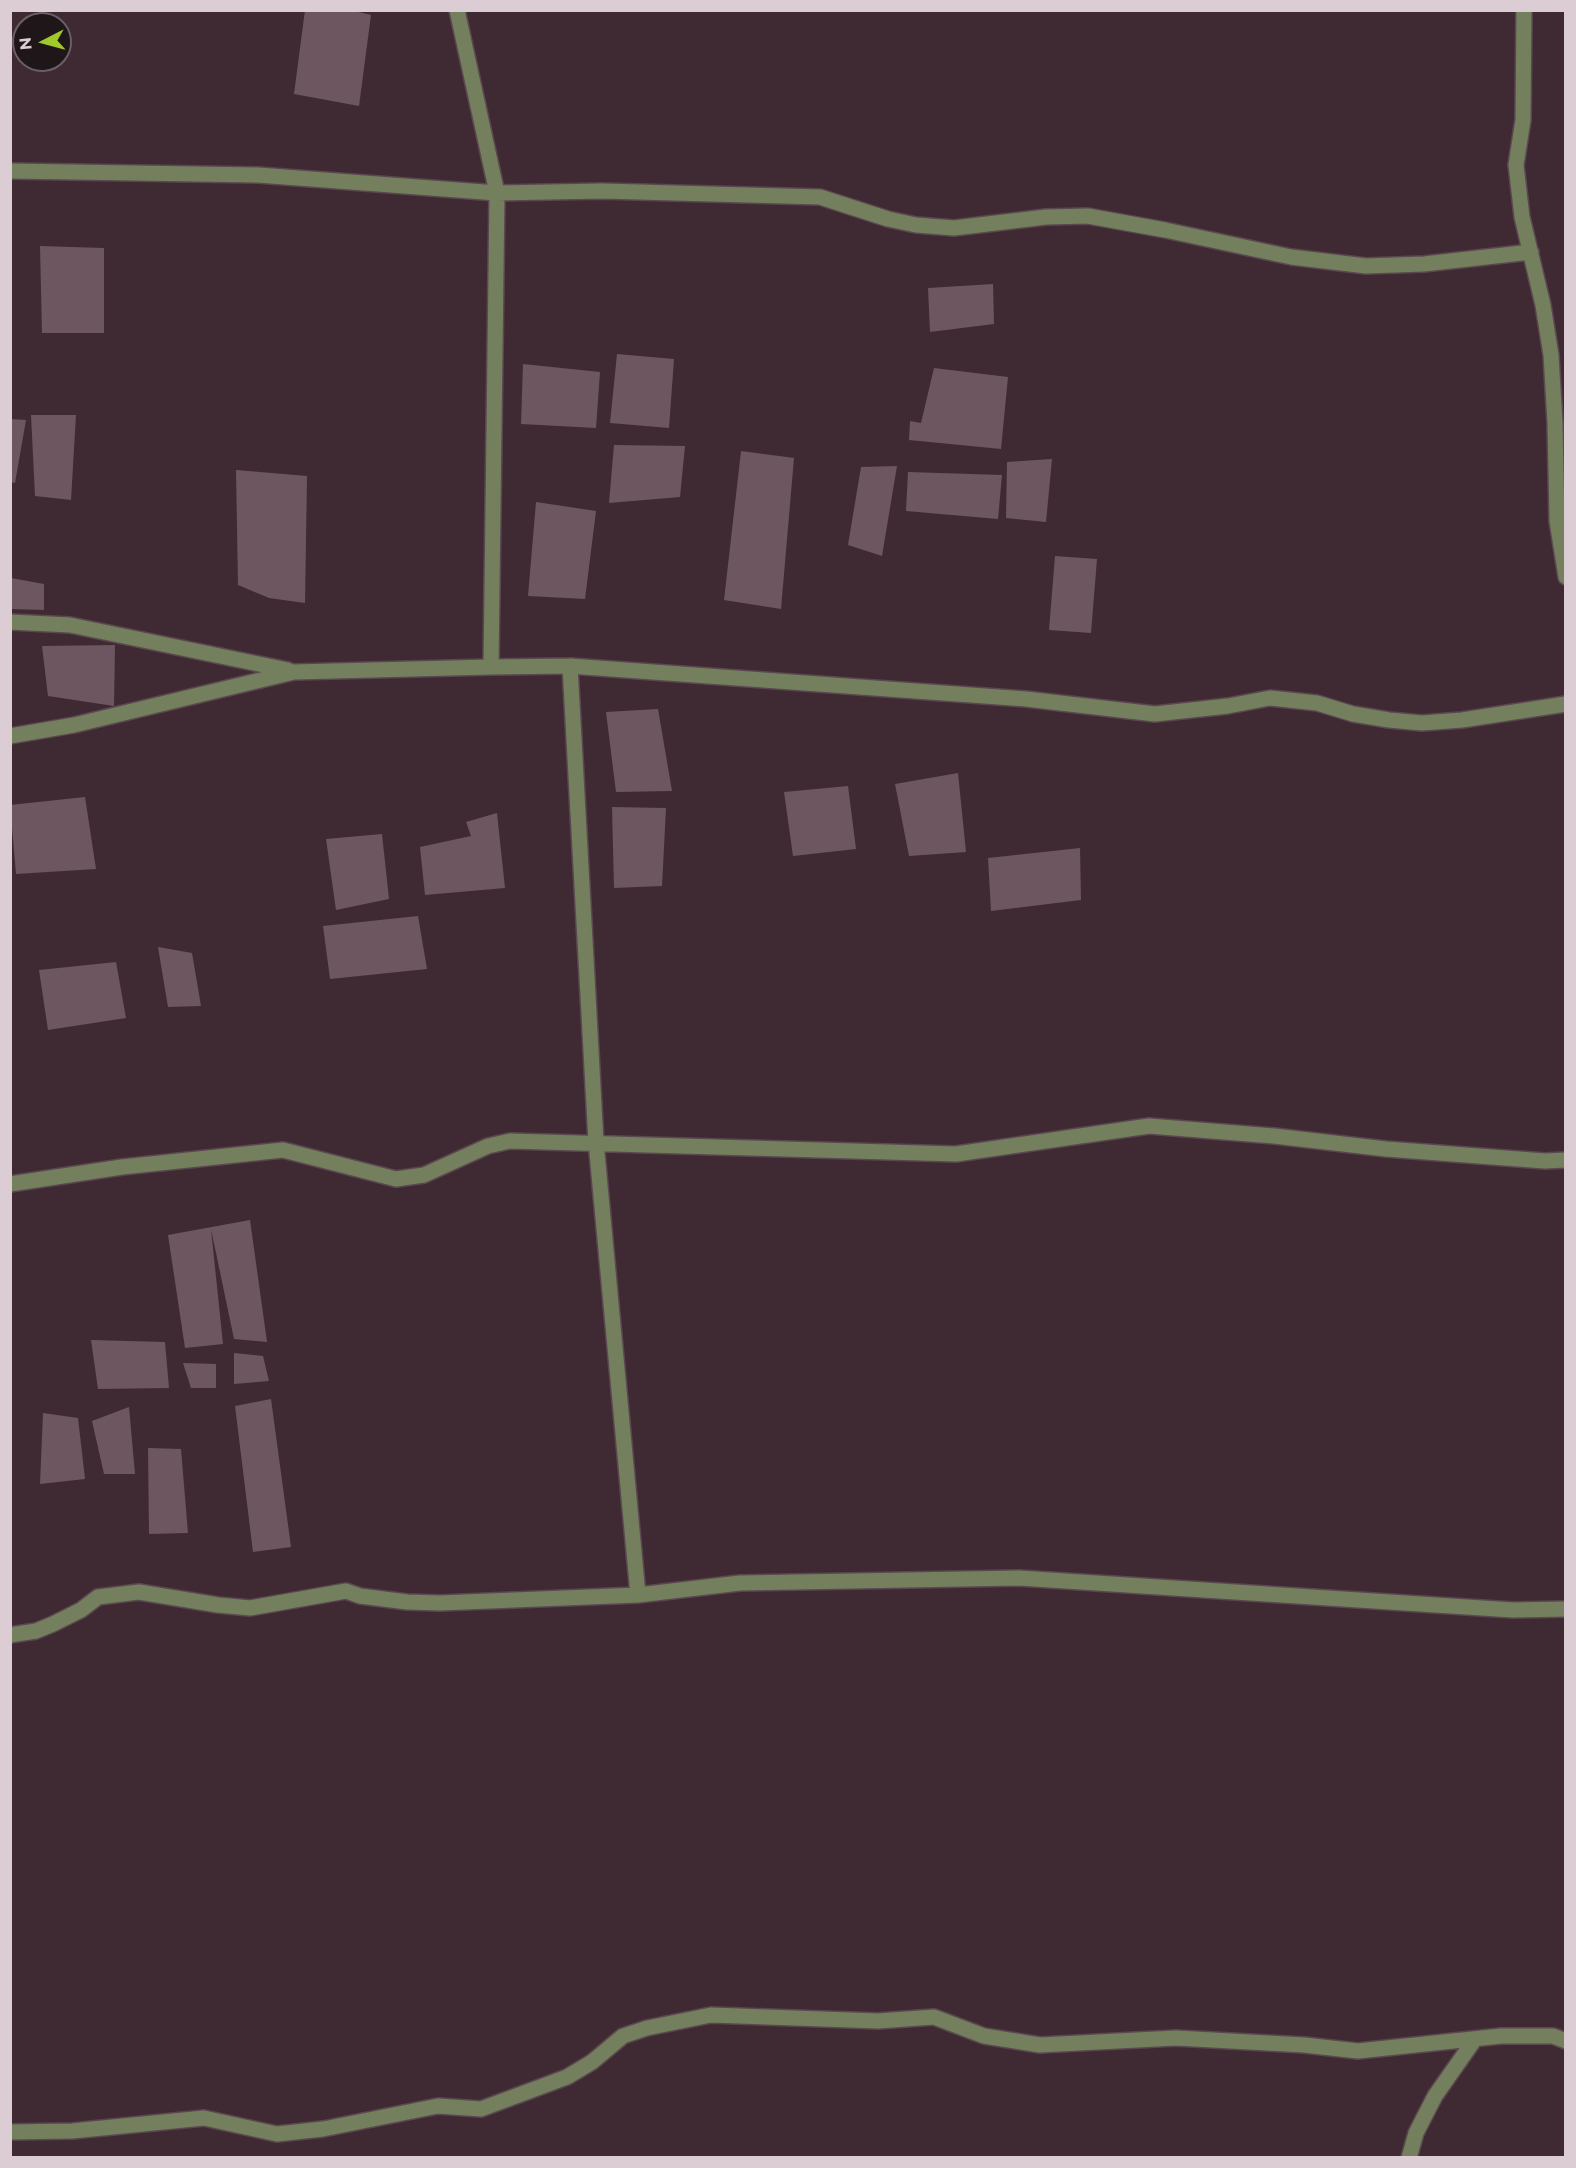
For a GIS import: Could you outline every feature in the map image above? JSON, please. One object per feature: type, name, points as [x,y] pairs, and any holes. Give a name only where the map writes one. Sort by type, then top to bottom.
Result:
[{"type":"street","points":[[457,10],[497,194],[491,667]]},
{"type":"street","points":[[1524,10],[1523,120],[1516,165],[1522,217],[1543,305],[1560,414],[1557,521],[1566,577]]},
{"type":"street","points":[[10,171],[258,175],[497,194],[602,191],[820,197],[888,219],[916,225],[954,228],[1046,217],[1088,216],[1291,257],[1366,266],[1424,264],[1530,252]]},
{"type":"street","points":[[10,622],[70,625],[294,672]]},
{"type":"street","points":[[570,666],[596,1142],[638,1595]]},
{"type":"street","points":[[10,736],[74,725],[294,672],[491,667],[570,666],[1026,699],[1155,714],[1228,706],[1270,698],[1317,703],[1353,714],[1422,723],[1462,720],[1566,704]]},
{"type":"street","points":[[10,1184],[122,1167],[283,1150],[396,1179],[424,1175],[488,1146],[510,1141],[956,1154],[1149,1126],[1274,1136],[1386,1149],[1545,1161],[1566,1160]]},
{"type":"street","points":[[10,1635],[36,1631],[53,1624],[81,1610],[98,1597],[138,1592],[250,1608],[346,1591],[360,1596],[407,1602],[440,1603],[638,1595],[740,1583],[1019,1578],[1513,1610],[1566,1609]]},
{"type":"street","points":[[10,2132],[72,2131],[204,2118],[277,2134],[323,2129],[438,2106],[481,2109],[567,2077],[592,2062],[622,2036],[647,2028],[711,2015],[878,2021],[934,2017],[984,2036],[1040,2045],[1176,2038],[1304,2045],[1358,2051],[1502,2036],[1553,2036],[1566,2041]]},
{"type":"street","points":[[1409,2157],[1416,2133],[1435,2096],[1475,2039]]},
{"type":"building","points":[[305,10],[350,10],[371,15],[359,106],[294,94]]},
{"type":"building","points":[[40,246],[104,248],[104,333],[42,333]]},
{"type":"building","points":[[993,284],[994,324],[930,332],[928,288]]},
{"type":"building","points":[[617,354],[674,359],[669,428],[610,423]]},
{"type":"building","points":[[523,364],[600,372],[596,428],[521,424]]},
{"type":"building","points":[[934,368],[1008,377],[1001,449],[909,440],[910,421],[921,423]]},
{"type":"building","points":[[31,415],[76,415],[71,500],[35,496]]},
{"type":"building","points":[[10,419],[26,420],[15,483],[10,482]]},
{"type":"building","points":[[614,445],[685,446],[680,497],[609,503]]},
{"type":"building","points":[[741,451],[794,458],[781,609],[724,600]]},
{"type":"building","points":[[1052,459],[1046,522],[1006,518],[1007,462]]},
{"type":"building","points":[[897,466],[882,556],[848,545],[861,467]]},
{"type":"building","points":[[236,470],[307,476],[305,603],[269,598],[238,585]]},
{"type":"building","points":[[908,472],[1002,475],[998,519],[906,511]]},
{"type":"building","points":[[536,502],[596,511],[585,599],[528,596]]},
{"type":"building","points":[[1055,556],[1097,559],[1091,633],[1049,630]]},
{"type":"building","points":[[11,578],[44,584],[44,610],[10,609]]},
{"type":"building","points":[[115,645],[114,706],[48,696],[42,646]]},
{"type":"building","points":[[658,709],[672,791],[616,792],[606,712]]},
{"type":"building","points":[[958,773],[966,852],[909,856],[895,784]]},
{"type":"building","points":[[848,786],[856,849],[793,856],[784,792]]},
{"type":"building","points":[[85,797],[96,869],[16,874],[10,805]]},
{"type":"building","points":[[612,807],[666,808],[662,886],[614,888]]},
{"type":"building","points":[[497,813],[505,888],[425,895],[420,847],[471,836],[466,822]]},
{"type":"building","points":[[382,834],[389,899],[336,910],[326,839]]},
{"type":"building","points":[[1080,848],[1081,900],[991,911],[988,858]]},
{"type":"building","points":[[418,916],[427,969],[330,979],[323,926]]},
{"type":"building","points":[[158,947],[192,953],[201,1006],[168,1007]]},
{"type":"building","points":[[116,962],[126,1018],[48,1030],[39,970]]},
{"type":"building","points":[[250,1220],[267,1342],[234,1339],[211,1229],[223,1344],[185,1348],[168,1235]]},
{"type":"building","points":[[91,1340],[165,1342],[169,1388],[98,1389]]},
{"type":"building","points":[[234,1353],[263,1356],[269,1381],[234,1384]]},
{"type":"building","points":[[183,1363],[216,1364],[216,1388],[191,1388]]},
{"type":"building","points":[[271,1399],[291,1547],[253,1552],[235,1406]]},
{"type":"building","points":[[129,1407],[135,1474],[104,1474],[92,1421]]},
{"type":"building","points":[[43,1413],[78,1418],[85,1479],[40,1484]]},
{"type":"building","points":[[148,1448],[181,1449],[188,1533],[149,1534]]}]
